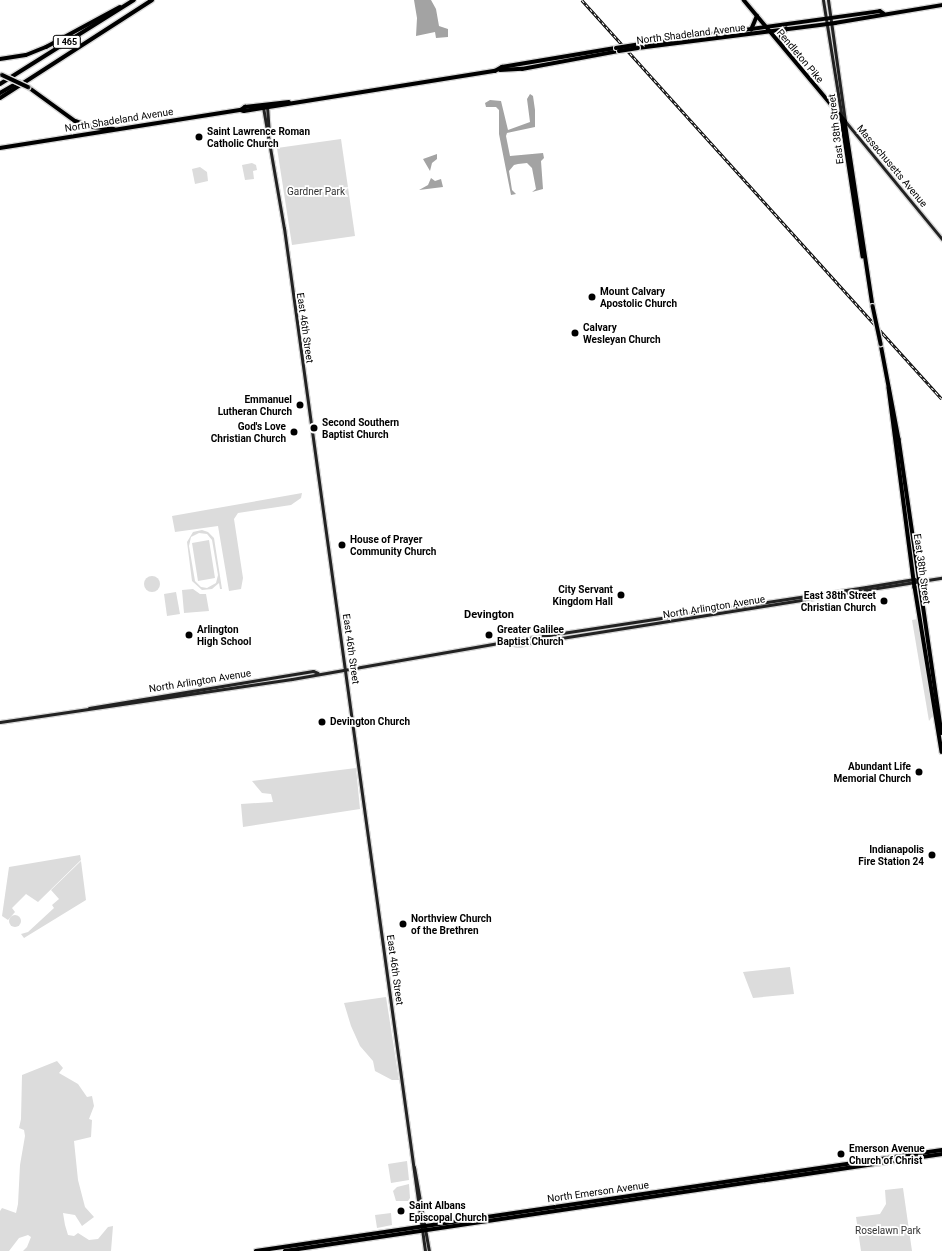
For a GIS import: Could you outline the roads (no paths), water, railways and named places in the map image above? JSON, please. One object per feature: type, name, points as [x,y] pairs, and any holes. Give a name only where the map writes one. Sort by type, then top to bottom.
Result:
[{"type":"highway","points":[[0,59],[26,55],[46,48],[133,0]]},
{"type":"highway","name":"I 465","points":[[0,84],[133,0]]},
{"type":"highway","name":"I 465","points":[[0,93],[35,74],[152,0]]},
{"type":"highway","points":[[0,98],[35,74]]},
{"type":"highway","points":[[1,75],[28,87],[63,115],[88,126],[114,129]]},
{"type":"highway","points":[[88,126],[89,133]]},
{"type":"main road","name":"Pendleton Pike","points":[[744,0],[845,121]]},
{"type":"main road","name":"East 38th Street","points":[[824,0],[845,121],[863,256]]},
{"type":"main road","name":"East 38th Street","points":[[828,0],[828,19]]},
{"type":"main road","name":"North Shadeland Avenue","points":[[2,147],[500,70],[517,69],[637,46],[880,11],[883,13],[942,5]]},
{"type":"main road","name":"North Shadeland Avenue","points":[[637,46],[770,32],[880,17],[883,13]]},
{"type":"main road","points":[[751,30],[757,16]]},
{"type":"main road","name":"East 38th Street","points":[[829,24],[863,256],[889,388],[942,733]]},
{"type":"main road","points":[[784,48],[781,37],[786,29]]},
{"type":"main road","name":"East 46th Street","points":[[265,106],[346,668],[425,1251]]},
{"type":"main road","name":"Massachusetts Avenue","points":[[845,121],[942,239]]},
{"type":"main road","name":"East 38th Street","points":[[889,388],[915,582],[942,752]]},
{"type":"main road","points":[[915,582],[942,578]]},
{"type":"main road","name":"North Arlington Avenue","points":[[0,722],[313,671],[318,673],[915,582]]},
{"type":"main road","name":"North Emerson Avenue","points":[[285,1251],[423,1228],[942,1150]]},
{"type":"main road","name":"North Emerson Avenue","points":[[256,1251],[942,1154]]},
{"type":"main road","name":"East 46th Street","points":[[423,1228],[429,1251]]},
{"type":"railway","points":[[582,0],[942,399]]},
{"type":"place","name":"Saint Lawrence Roman Catholic Church","points":[[199,137]]},
{"type":"place","name":"Mount Calvary Apostolic Church","points":[[592,297]]},
{"type":"place","name":"Calvary Wesleyan Church","points":[[575,333]]},
{"type":"place","name":"Emmanuel Lutheran Church","points":[[300,405]]},
{"type":"place","name":"Second Southern Baptist Church","points":[[314,428]]},
{"type":"place","name":"God's Love Christian Church","points":[[294,432]]},
{"type":"place","name":"House of Prayer Community Church","points":[[342,545]]},
{"type":"place","name":"City Servant Kingdom Hall","points":[[621,595]]},
{"type":"place","name":"East 38th Street Christian Church","points":[[884,601]]},
{"type":"place","name":"Arlington High School","points":[[189,635]]},
{"type":"place","name":"Greater Galilee Baptist Church","points":[[489,635]]},
{"type":"place","name":"Devington Church","points":[[322,722]]},
{"type":"place","name":"Abundant Life Memorial Church","points":[[919,772]]},
{"type":"place","name":"Indianapolis Fire Station 24","points":[[932,855]]},
{"type":"place","name":"Northview Church of the Brethren","points":[[403,924]]},
{"type":"place","name":"Emerson Avenue Church of Christ","points":[[841,1154]]},
{"type":"place","name":"Saint Albans Episcopal Church","points":[[401,1211]]},
{"type":"district","name":"Devington","points":[[489,615]]},
{"type":"park label","name":"Gardner Park","points":[[316,192]]},
{"type":"park label","name":"Roselawn Park","points":[[888,1231]]}]
